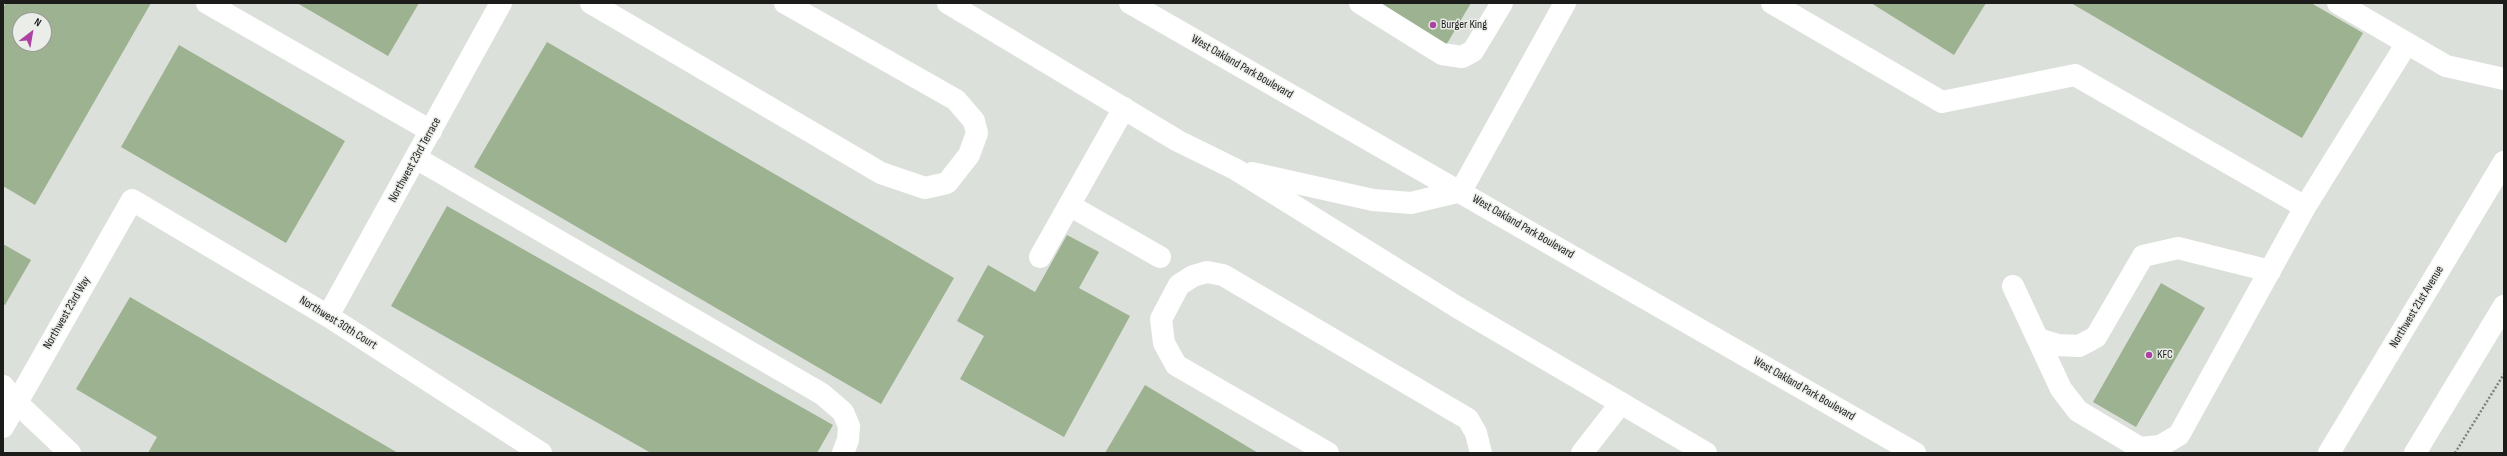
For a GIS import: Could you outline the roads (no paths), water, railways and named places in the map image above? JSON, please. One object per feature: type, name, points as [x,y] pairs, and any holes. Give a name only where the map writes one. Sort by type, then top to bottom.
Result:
[{"type":"main road","points":[[207,3],[431,131]]},
{"type":"main road","name":"Northwest 23rd Terrace","points":[[328,316],[501,3]]},
{"type":"main road","points":[[591,3],[882,173],[925,188],[947,183],[969,155],[977,133],[974,121],[956,100],[785,3]]},
{"type":"main road","points":[[948,3],[1178,141],[1235,169],[1457,307],[1706,453]]},
{"type":"main road","name":"West Oakland Park Boulevard","points":[[1130,3],[1461,191],[1915,453]]},
{"type":"main road","points":[[1360,3],[1442,54],[1462,56],[1473,51],[1502,3]]},
{"type":"main road","points":[[1235,169],[1373,200],[1411,203],[1461,191],[1565,3]]},
{"type":"main road","points":[[1772,3],[1942,102],[2075,75],[2305,207]]},
{"type":"main road","points":[[2338,3],[2446,66],[2504,79]]},
{"type":"main road","points":[[2013,286],[2061,389],[2078,411],[2140,448],[2160,446],[2179,435],[2305,207],[2407,43]]},
{"type":"main road","points":[[1040,257],[1124,108]]},
{"type":"main road","points":[[416,158],[822,394],[843,412],[849,426],[848,440],[844,453]]},
{"type":"main road","name":"Northwest 21st Avenue","points":[[2329,453],[2504,162]]},
{"type":"main road","name":"Northwest 30th Court","points":[[132,200],[328,316],[541,453]]},
{"type":"main road","name":"Northwest 23rd Way","points":[[3,427],[9,394],[132,200]]},
{"type":"main road","points":[[1069,205],[1160,257]]},
{"type":"main road","points":[[2038,339],[2058,345],[2079,346],[2096,337],[2143,256],[2178,248],[2270,271]]},
{"type":"main road","points":[[1328,453],[1176,365],[1164,343],[1160,319],[1179,285],[1193,276],[1207,272],[1223,275],[1468,419],[1476,433],[1481,453]]},
{"type":"main road","points":[[2415,453],[2501,318]]},
{"type":"main road","points":[[9,394],[70,453]]},
{"type":"main road","points":[[1582,453],[1621,403]]},
{"type":"place","name":"Burger King","points":[[1433,25]]},
{"type":"place","name":"KFC","points":[[2149,355]]}]
